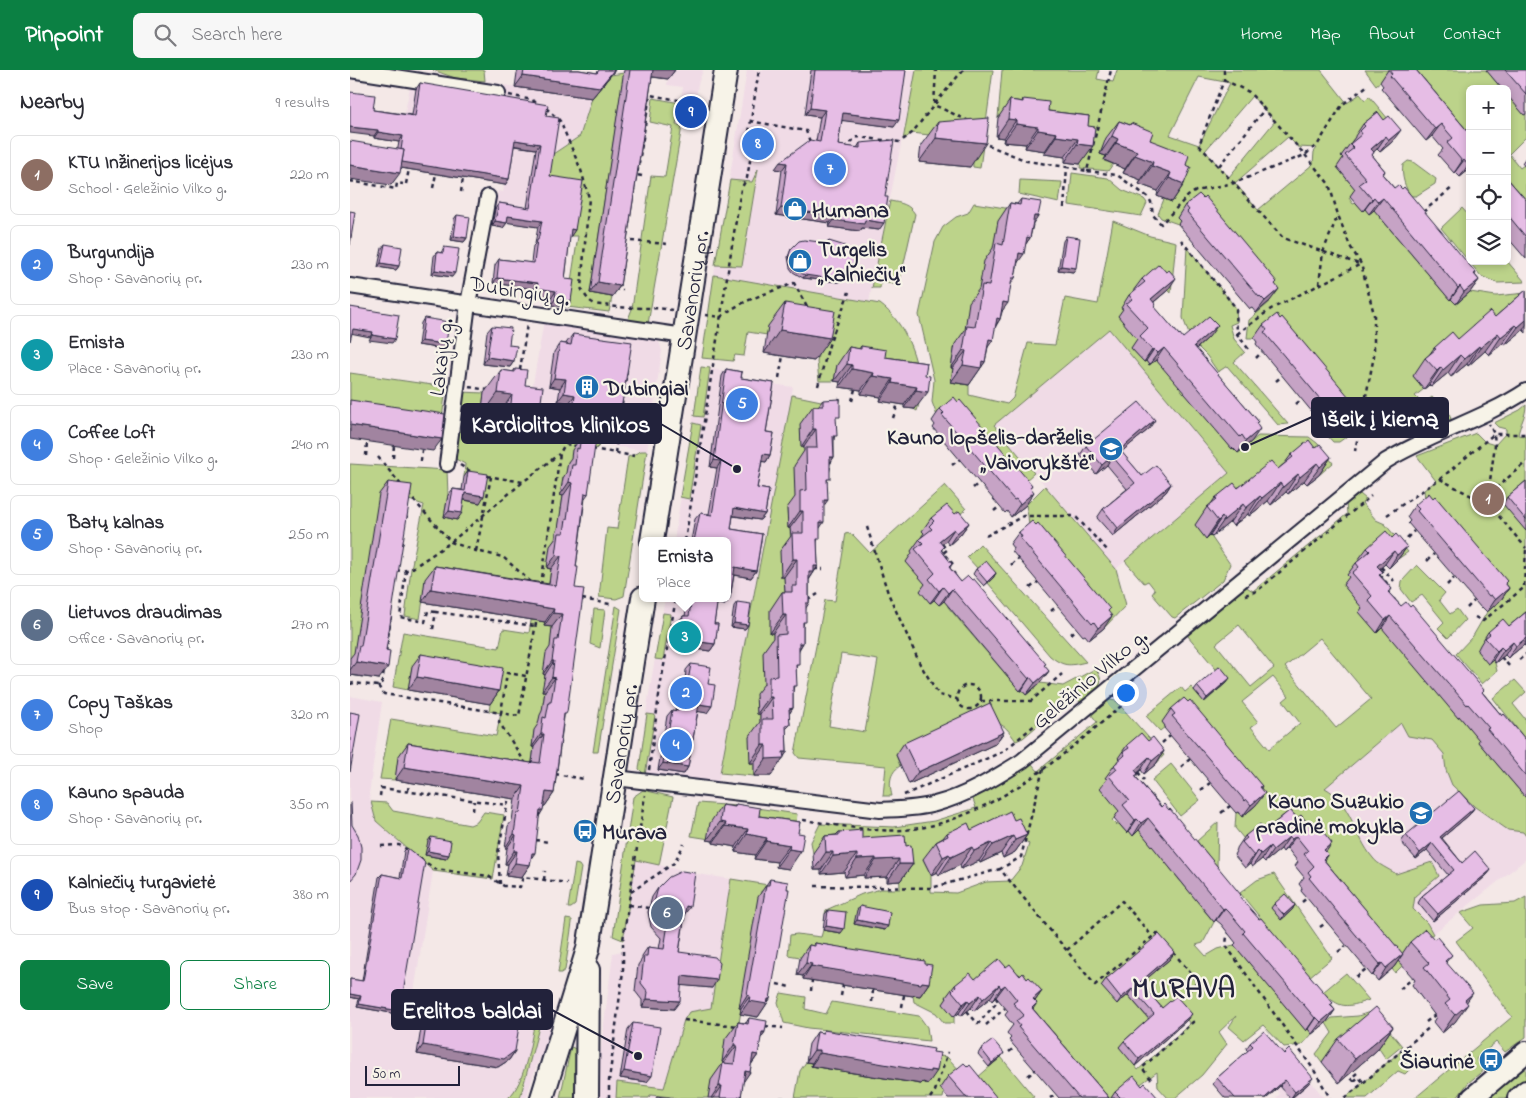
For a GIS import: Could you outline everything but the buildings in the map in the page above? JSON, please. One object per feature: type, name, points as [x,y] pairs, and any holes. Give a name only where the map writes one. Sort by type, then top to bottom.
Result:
[{"type":"main road","name":"Savanorių pr.","points":[[653,537],[726,70]]},
{"type":"main road","name":"Savanorių pr.","points":[[542,1098],[588,949],[642,602]]},
{"type":"main road","name":"Savanorių pr.","points":[[587,1098],[588,949]]},
{"type":"main road","points":[[1472,1098],[1526,1052]]},
{"type":"main road","points":[[1518,1098],[1526,1091]]},
{"type":"street","points":[[350,70],[498,93]]},
{"type":"street","name":"Lakajų g.","points":[[453,464],[457,386],[468,304],[488,196]]},
{"type":"street","name":"Dubingių g.","points":[[350,286],[684,336]]},
{"type":"street","name":"Geležinio Vilko g.","points":[[616,778],[880,810],[904,809],[934,804],[954,798],[994,779],[1034,752],[1386,461],[1412,446],[1507,403],[1526,391]]},
{"type":"path","points":[[687,537],[741,189],[747,178],[750,161],[747,145],[758,70]]},
{"type":"path","points":[[934,105],[936,70]]},
{"type":"path","points":[[836,148],[844,149],[857,137],[900,142],[912,133],[963,70]]},
{"type":"path","points":[[1087,171],[1111,70]]},
{"type":"path","points":[[1224,70],[1224,80],[1199,146],[1283,238],[1361,264]]},
{"type":"path","points":[[1224,80],[1249,92],[1329,184],[1350,246],[1361,264],[1374,314],[1374,356],[1355,451]]},
{"type":"path","points":[[988,145],[1027,161],[1117,175],[1148,197],[1151,202],[1153,215],[1161,224],[1188,196],[1196,191],[1234,183],[1305,155],[1318,144],[1342,105],[1368,84]]},
{"type":"path","points":[[498,93],[532,100],[550,111],[560,121],[581,170],[589,198],[581,288],[592,303],[620,309],[657,308],[721,317],[745,302],[794,283],[811,314]]},
{"type":"path","points":[[637,175],[650,95],[690,102]]},
{"type":"path","points":[[643,96],[650,98]]},
{"type":"path","points":[[934,105],[975,124]]},
{"type":"path","points":[[1218,166],[1264,110]]},
{"type":"path","points":[[750,121],[806,131],[811,144]]},
{"type":"path","points":[[639,124],[645,125]]},
{"type":"path","points":[[635,151],[641,152]]},
{"type":"path","points":[[1064,208],[1067,167]]},
{"type":"path","points":[[350,181],[396,188],[397,183],[405,184],[409,169]]},
{"type":"path","points":[[433,188],[436,174]]},
{"type":"path","points":[[631,177],[642,176]]},
{"type":"path","points":[[461,192],[463,178]]},
{"type":"path","points":[[1420,215],[1453,187]]},
{"type":"path","points":[[1319,284],[1322,252],[1338,215]]},
{"type":"path","points":[[1182,240],[1236,308],[1237,334],[1250,351]]},
{"type":"path","points":[[631,241],[668,244]]},
{"type":"path","points":[[1237,334],[1271,309],[1361,264]]},
{"type":"path","points":[[614,289],[623,290]]},
{"type":"path","points":[[818,386],[829,345],[848,292]]},
{"type":"path","points":[[520,376],[528,313]]},
{"type":"path","points":[[824,337],[829,345]]},
{"type":"path","points":[[1256,358],[1262,352]]},
{"type":"path","points":[[779,378],[784,356]]},
{"type":"path","points":[[615,453],[628,367]]},
{"type":"path","points":[[1276,381],[1282,376]]},
{"type":"path","points":[[457,386],[491,390]]},
{"type":"path","points":[[852,401],[855,390]]},
{"type":"path","points":[[839,405],[840,396]]},
{"type":"path","points":[[1296,404],[1302,399]]},
{"type":"path","points":[[537,404],[565,444],[581,447]]},
{"type":"path","points":[[894,418],[898,404]]},
{"type":"path","points":[[1483,414],[1494,434],[1495,446],[1488,495]]},
{"type":"path","points":[[1316,428],[1321,423]]},
{"type":"path","points":[[1387,515],[1440,479],[1494,434],[1526,434]]},
{"type":"path","points":[[932,442],[940,435]]},
{"type":"path","points":[[366,456],[367,441]]},
{"type":"path","points":[[378,457],[415,502],[452,542],[476,551],[503,557],[540,590],[560,453],[565,444]]},
{"type":"path","points":[[393,458],[394,445]]},
{"type":"path","points":[[590,449],[634,456]]},
{"type":"path","points":[[421,461],[422,450]]},
{"type":"path","points":[[829,477],[832,452]]},
{"type":"path","points":[[392,569],[411,569],[452,542],[483,514],[560,453]]},
{"type":"path","points":[[952,465],[960,458]]},
{"type":"path","points":[[1485,500],[1488,495],[1526,462]]},
{"type":"path","points":[[453,464],[473,473]]},
{"type":"path","points":[[482,475],[523,482]]},
{"type":"path","points":[[476,551],[491,477]]},
{"type":"path","points":[[1440,479],[1481,501],[1485,500]]},
{"type":"path","points":[[973,488],[980,482]]},
{"type":"path","points":[[1475,617],[1483,621],[1525,586],[1526,549],[1485,500]]},
{"type":"path","points":[[994,511],[1000,506]]},
{"type":"path","points":[[400,516],[411,518]]},
{"type":"path","points":[[986,536],[1023,516],[1075,516],[1109,552]]},
{"type":"path","points":[[868,527],[888,593],[920,664],[939,695],[957,699]]},
{"type":"path","points":[[1407,538],[1414,531]]},
{"type":"path","points":[[401,543],[403,534]]},
{"type":"path","points":[[396,542],[406,544]]},
{"type":"path","points":[[940,556],[947,550],[942,544]]},
{"type":"path","points":[[943,552],[953,564]]},
{"type":"path","points":[[1427,561],[1434,554]]},
{"type":"path","points":[[1011,565],[1018,558]]},
{"type":"path","points":[[1381,567],[1394,582]]},
{"type":"path","points":[[814,569],[823,569]]},
{"type":"path","points":[[395,579],[396,570]]},
{"type":"path","points":[[400,617],[406,570]]},
{"type":"path","points":[[948,578],[958,570]]},
{"type":"path","points":[[1376,579],[1382,577],[1389,586]]},
{"type":"path","points":[[1447,584],[1454,578]]},
{"type":"path","points":[[1030,588],[1038,582]]},
{"type":"path","points":[[394,588],[394,596]]},
{"type":"path","points":[[808,600],[818,594]]},
{"type":"path","points":[[387,596],[398,597]]},
{"type":"path","points":[[1391,603],[1398,597]]},
{"type":"path","points":[[579,599],[610,604]]},
{"type":"path","points":[[1467,608],[1474,601]]},
{"type":"path","points":[[649,765],[675,602]]},
{"type":"path","points":[[1051,611],[1058,605]]},
{"type":"path","points":[[350,684],[378,686],[384,694],[519,716],[538,610]]},
{"type":"path","points":[[385,660],[391,616],[425,622],[428,611],[535,626]]},
{"type":"path","points":[[433,629],[436,612]]},
{"type":"path","points":[[383,623],[394,624]]},
{"type":"path","points":[[1071,634],[1077,629]]},
{"type":"path","points":[[379,650],[392,652]]},
{"type":"path","points":[[1519,660],[1526,654]]},
{"type":"path","points":[[1501,657],[1510,667]]},
{"type":"path","points":[[378,686],[382,682],[384,667]]},
{"type":"path","points":[[899,797],[1004,751],[1101,669]]},
{"type":"path","points":[[526,676],[507,673],[499,722],[531,771]]},
{"type":"path","points":[[981,701],[1031,701],[1062,674]]},
{"type":"path","points":[[968,685],[972,685],[980,691],[981,701],[974,709],[962,708],[957,699],[959,690],[968,685]]},
{"type":"path","points":[[1162,743],[1170,736]]},
{"type":"path","points":[[1181,767],[1190,759]]},
{"type":"path","points":[[520,766],[526,763]]},
{"type":"path","points":[[815,886],[931,888],[1000,869],[1021,857],[1043,769]]},
{"type":"path","points":[[1138,772],[1144,780]]},
{"type":"path","points":[[546,773],[584,779]]},
{"type":"path","points":[[408,792],[410,782]]},
{"type":"path","points":[[1201,790],[1210,783]]},
{"type":"path","points":[[435,795],[436,786]]},
{"type":"path","points":[[380,796],[381,788],[507,806]]},
{"type":"path","points":[[500,884],[498,853],[511,788]]},
{"type":"path","points":[[462,799],[463,791]]},
{"type":"path","points":[[609,1098],[609,1081],[623,971],[622,952],[646,791]]},
{"type":"path","points":[[490,803],[491,795]]},
{"type":"path","points":[[473,811],[474,801]]},
{"type":"path","points":[[1221,813],[1230,806]]},
{"type":"path","points":[[528,839],[549,842]]},
{"type":"path","points":[[631,892],[674,863],[684,844]]},
{"type":"path","points":[[381,846],[400,845],[435,869],[488,876],[500,884],[516,888],[520,887],[523,877],[566,883]]},
{"type":"path","points":[[1000,869],[1095,985],[1152,936],[1157,933],[1162,940]]},
{"type":"path","points":[[544,880],[545,872]]},
{"type":"path","points":[[1302,902],[1307,898]]},
{"type":"path","points":[[1067,950],[1122,901],[1152,936]]},
{"type":"path","points":[[629,905],[649,908]]},
{"type":"path","points":[[1320,927],[1327,922]]},
{"type":"path","points":[[1234,928],[1227,934],[1227,947],[1314,1070],[1330,1098]]},
{"type":"path","points":[[1338,952],[1346,946]]},
{"type":"path","points":[[1168,947],[1198,982],[1176,1002]]},
{"type":"path","points":[[1356,977],[1366,969]]},
{"type":"path","points":[[1400,989],[1413,978]]},
{"type":"path","points":[[811,990],[812,980]]},
{"type":"path","points":[[777,984],[790,987]]},
{"type":"path","points":[[841,996],[843,985]]},
{"type":"path","points":[[872,1002],[873,990]]},
{"type":"path","points":[[902,1007],[904,995]]},
{"type":"path","points":[[967,1011],[978,1024],[998,1001],[996,998]]},
{"type":"path","points":[[986,1025],[1006,1008]]},
{"type":"path","points":[[1426,1022],[1435,1014]]},
{"type":"path","points":[[1151,1079],[1142,1068],[1192,1022],[1187,1015]]},
{"type":"path","points":[[684,1020],[743,1027]]},
{"type":"path","points":[[762,1031],[765,1026],[783,1028]]},
{"type":"path","points":[[1345,1098],[1430,1027]]},
{"type":"path","points":[[1009,1052],[1015,1047]]},
{"type":"path","points":[[930,1098],[935,1091],[948,1052]]},
{"type":"path","points":[[1028,1076],[1035,1070]]},
{"type":"path","points":[[1354,1070],[1358,1073],[1351,1078],[1354,1081],[1359,1077],[1364,1082]]},
{"type":"path","points":[[1050,1098],[1056,1094]]},
{"type":"path","points":[[780,1098],[785,1098]]},
{"type":"shaded area","points":[[620,70],[703,70],[698,84],[693,120],[694,128],[677,124],[683,87],[667,85],[668,79],[624,73]]},
{"type":"shaded area","points":[[747,70],[916,70],[869,302],[714,275]]},
{"type":"shaded area","points":[[517,73],[592,98],[580,136],[550,156],[571,236],[537,230],[538,227],[505,222],[503,228],[491,226],[498,191],[503,192],[508,162],[402,128],[410,87],[501,103],[505,85],[515,87]]},
{"type":"shaded area","points":[[544,321],[658,341],[662,351],[647,451],[566,439],[531,395]]},
{"type":"shaded area","name":"Kauno lopšelis-darželis „Vaivorykštė“","points":[[1109,329],[1229,473],[1116,569],[994,425]]},
{"type":"shaded area","points":[[701,367],[743,374],[742,380],[793,387],[718,784],[647,776],[639,769],[647,706],[664,602],[731,602],[731,537],[675,537]]},
{"type":"shaded area","points":[[350,696],[382,702],[369,794],[376,821],[433,871],[414,992],[555,1018],[526,1098],[350,1098]]},
{"type":"shaded area","name":"Kauno Suzukio pradinė mokykla","points":[[1422,705],[1526,836],[1526,859],[1433,934],[1318,794]]},
{"type":"shaded area","points":[[636,859],[691,873],[731,879],[697,1098],[597,1098],[598,1072],[613,953],[622,951]]},
{"type":"shaded area","points":[[1284,1047],[1324,1098],[1276,1098],[1280,1094],[1259,1069]]},
{"type":"green space","points":[[433,70],[484,70],[485,81],[455,78]]},
{"type":"green space","points":[[916,70],[993,70],[980,168],[973,167],[972,140],[912,133],[903,140]]},
{"type":"green space","points":[[1002,70],[1099,70],[1097,79],[1113,82],[1117,70],[1321,70],[1347,103],[1360,94],[1365,100],[1369,96],[1398,131],[1357,139],[1345,160],[1337,167],[1349,182],[1359,189],[1349,198],[1353,204],[1356,203],[1365,209],[1376,209],[1378,215],[1450,300],[1456,304],[1470,292],[1496,296],[1526,293],[1526,313],[1413,376],[1424,389],[1415,396],[1423,404],[1432,397],[1441,408],[1448,409],[1451,419],[1416,435],[1403,407],[1368,421],[1339,442],[1333,442],[1325,433],[1329,429],[1333,434],[1347,422],[1268,327],[1254,338],[1247,338],[1249,320],[1270,302],[1177,217],[1181,222],[1178,224],[1161,218],[1158,214],[1164,199],[1172,202],[1154,164],[1107,138],[1100,154],[1106,156],[1104,161],[1113,164],[1108,171],[1080,168],[1083,145],[998,118]],"holes":[[[1199,77],[1230,83],[1199,145],[1170,135]],[[1252,96],[1275,121],[1229,177],[1205,151]],[[1288,137],[1298,147],[1317,148],[1314,152],[1313,164],[1258,210],[1235,183]]]},
{"type":"green space","points":[[1365,70],[1490,70],[1492,77],[1499,85],[1466,85],[1466,152],[1393,71],[1376,85]]},
{"type":"green space","points":[[624,73],[590,293],[612,297],[609,312],[567,307],[578,236],[571,236],[546,182],[550,156],[580,136],[592,98],[611,75]]},
{"type":"green space","points":[[653,98],[680,103],[676,125],[682,126],[648,324],[627,322],[632,309],[651,176],[665,177],[673,127],[650,122]]},
{"type":"green space","points":[[1511,98],[1526,114],[1526,137],[1511,152]]},
{"type":"green space","points":[[1511,157],[1520,168],[1524,165],[1526,168],[1526,227],[1511,210]]},
{"type":"green space","points":[[1408,161],[1413,162],[1436,179],[1435,184],[1416,196],[1411,196],[1404,181],[1403,165]]},
{"type":"green space","points":[[758,169],[742,266],[715,265],[730,180],[752,182]]},
{"type":"green space","points":[[1072,173],[1108,178],[1122,190],[1144,199],[1147,203],[1141,216],[1069,205]]},
{"type":"green space","points":[[1020,180],[1062,182],[1059,203],[1019,194]]},
{"type":"green space","points":[[890,201],[907,206],[915,214],[899,285],[881,282],[880,288],[872,288]]},
{"type":"green space","points":[[974,203],[1024,211],[994,246],[980,286],[969,328],[955,344],[951,367],[953,368],[951,382],[969,385],[969,395],[1007,404],[1013,398],[1028,343],[1055,345],[1065,298],[1098,304],[1113,221],[1150,236],[1176,242],[1171,293],[1161,282],[1134,291],[1136,294],[1124,311],[1141,339],[1131,348],[1149,365],[1158,358],[1232,449],[1238,453],[1258,436],[1309,437],[1317,443],[1333,463],[1319,475],[1308,462],[1205,538],[1210,535],[1230,564],[1223,580],[1175,618],[1152,594],[1155,590],[1148,581],[1144,583],[1125,561],[1229,473],[1109,329],[994,425],[1034,473],[1016,489],[937,416],[932,402],[934,380],[919,315],[935,242],[943,227],[956,217],[968,213]]},
{"type":"green space","points":[[1462,208],[1466,212],[1466,258],[1441,228]]},
{"type":"green space","points":[[1187,247],[1236,308],[1237,322],[1230,325],[1234,339],[1245,352],[1234,362],[1288,424],[1278,425],[1227,366],[1218,372],[1198,347],[1209,337],[1190,337],[1183,318]]},
{"type":"green space","points":[[1472,265],[1510,265],[1525,282],[1497,283],[1481,276]]},
{"type":"green space","points":[[714,275],[880,304],[897,321],[914,355],[920,393],[917,411],[837,365],[834,381],[819,381],[818,354],[768,326],[767,335],[748,332],[744,356],[735,355],[733,361],[702,358]]},
{"type":"green space","points":[[701,367],[710,368],[703,417],[694,416]]},
{"type":"green space","points":[[350,373],[446,387],[441,427],[350,414]]},
{"type":"green space","points":[[461,392],[484,393],[481,417],[496,419],[494,435],[526,410],[547,415],[566,439],[601,444],[593,452],[568,462],[566,478],[560,495],[563,496],[558,532],[556,532],[554,547],[547,568],[551,569],[546,604],[556,628],[545,675],[543,704],[547,704],[537,731],[534,731],[530,776],[399,757],[395,780],[380,779],[391,719],[496,736],[501,713],[489,711],[494,681],[412,667],[408,690],[393,687],[403,632],[499,648],[503,629],[529,633],[535,597],[426,579],[420,619],[405,616],[411,569],[424,505],[403,498],[353,658],[350,658],[350,464],[447,470],[448,495],[444,517],[461,499],[483,481],[464,477],[465,464],[452,457]]},
{"type":"green space","points":[[792,395],[826,402],[801,447],[804,447],[804,466],[798,508],[787,509],[791,550],[781,576],[784,577],[785,590],[802,590],[770,633],[773,633],[774,652],[767,694],[757,695],[757,714],[760,714],[760,737],[754,763],[754,776],[720,773]]},
{"type":"green space","points":[[1526,405],[1518,435],[1526,436],[1526,621],[1481,647],[1488,664],[1493,660],[1497,671],[1482,684],[1456,654],[1473,636],[1487,612],[1501,600],[1426,508],[1424,490],[1436,481],[1417,456],[1476,433],[1485,442],[1495,445],[1506,433],[1506,429],[1498,427],[1494,423]]},
{"type":"green space","points":[[693,423],[701,425],[689,499],[680,497]]},
{"type":"green space","points":[[641,451],[647,451],[624,596],[616,599],[599,597],[607,528],[617,529],[628,457]]},
{"type":"green space","points":[[945,485],[966,509],[947,526],[923,531],[925,534],[914,555],[922,573],[930,603],[934,600],[946,600],[948,607],[1020,691],[1022,690],[1026,695],[1040,683],[1063,686],[1095,669],[1101,680],[1098,688],[1081,703],[1074,695],[1023,738],[1016,741],[1004,727],[994,723],[896,755],[900,766],[892,775],[890,787],[892,796],[883,796],[886,766],[799,758],[795,753],[825,600],[835,601],[846,533],[853,535],[870,553]],"holes":[[[841,654],[878,660],[865,732],[829,726]]]},
{"type":"green space","points":[[1045,486],[1116,569],[1126,605],[1104,628],[1030,536],[1026,505]]},
{"type":"green space","points":[[1360,494],[1366,499],[1362,503],[1376,520],[1385,524],[1408,552],[1398,559],[1388,547],[1358,560],[1361,563],[1348,575],[1376,632],[1384,626],[1426,680],[1480,740],[1478,742],[1526,798],[1526,836],[1523,832],[1508,830],[1475,807],[1452,785],[1446,770],[1444,754],[1432,740],[1408,736],[1401,723],[1325,788],[1341,801],[1361,840],[1378,863],[1396,874],[1432,862],[1439,876],[1415,896],[1413,909],[1427,923],[1433,934],[1413,946],[1405,963],[1395,973],[1319,867],[1266,835],[1244,839],[1235,828],[1236,813],[1242,817],[1256,805],[1162,722],[1166,726],[1160,731],[1146,716],[1181,687],[1185,692],[1191,687],[1205,702],[1227,682],[1187,635],[1245,586],[1253,591],[1347,514],[1346,503]],"holes":[[[1239,625],[1274,668],[1251,687],[1216,644]],[[1320,638],[1371,699],[1336,728],[1285,667]],[[1273,677],[1289,696],[1283,701],[1300,723],[1269,749],[1251,727],[1258,722],[1242,702]]]},
{"type":"green space","points":[[980,544],[1086,662],[1067,665],[1050,656],[988,583],[993,577],[978,569],[967,557]]},
{"type":"green space","points":[[1417,565],[1445,593],[1439,600],[1450,614],[1457,609],[1465,620],[1448,638],[1438,628],[1444,622],[1422,595],[1411,602],[1401,589],[1402,581]]},
{"type":"green space","points":[[616,606],[621,609],[598,752],[593,752]]},
{"type":"green space","points":[[594,609],[605,610],[600,648],[590,644]]},
{"type":"green space","points":[[663,613],[671,614],[663,660],[655,659]]},
{"type":"green space","points":[[1515,680],[1526,692],[1513,704],[1526,719],[1526,740],[1493,698]]},
{"type":"green space","points":[[1110,700],[1116,701],[1164,755],[1156,764],[1120,760],[1108,782],[1122,811],[1112,820],[1117,825],[1119,824],[1126,832],[1141,829],[1178,879],[1204,905],[1202,908],[1214,922],[1203,943],[1196,945],[1206,956],[1218,949],[1234,945],[1306,1030],[1308,1029],[1312,1034],[1302,1045],[1284,1047],[1263,1025],[1244,1040],[1229,1027],[1236,1016],[1219,1032],[1227,1044],[1202,1075],[1175,1098],[1168,1098],[1158,1087],[1157,1072],[1138,1086],[1116,1098],[1090,1098],[1021,990],[946,997],[954,1017],[954,1023],[944,1023],[936,1013],[914,1002],[913,996],[806,958],[788,955],[790,935],[821,937],[823,930],[841,933],[843,917],[825,914],[826,910],[862,894],[881,889],[900,889],[899,863],[826,852],[813,853],[811,842],[820,824],[894,827],[934,821],[976,808],[973,799],[1032,764],[1038,771],[1097,722],[1091,714]],"holes":[[[1008,826],[1029,844],[1022,866],[1010,881],[986,882],[956,893],[931,892],[931,875],[923,859]],[[1136,988],[1158,1014],[1187,1020],[1190,1024],[1138,1070],[1135,1066],[1150,1021],[1128,995],[1117,1004]]]},
{"type":"green space","points":[[647,714],[655,715],[645,775],[639,769]]},
{"type":"green space","points":[[1171,764],[1200,800],[1180,816],[1152,780]]},
{"type":"green space","points":[[643,790],[673,797],[659,865],[636,860],[623,940],[613,936],[633,797]]},
{"type":"green space","points":[[371,802],[387,803],[393,811],[470,825],[477,822],[484,812],[504,815],[493,879],[433,871],[376,821]]},
{"type":"green space","points":[[698,803],[750,807],[797,814],[792,852],[691,836]]},
{"type":"green space","points":[[1218,822],[1217,867],[1197,841]]},
{"type":"green space","points":[[575,864],[581,868],[575,905],[568,908]]},
{"type":"green space","points":[[1274,874],[1332,958],[1309,977],[1240,893],[1257,880]]},
{"type":"green space","points":[[731,879],[787,888],[786,896],[761,891],[736,1041],[708,1098],[675,1098],[650,1095],[649,1098],[616,1098],[617,1082],[664,1088],[684,1020],[689,1012],[711,1008]]},
{"type":"green space","points":[[1526,897],[1526,1037],[1505,1052],[1496,1042],[1476,1059],[1485,1069],[1468,1083],[1457,1098],[1415,1098],[1512,1017],[1456,941],[1473,928],[1460,913],[1483,905],[1515,903]]},
{"type":"green space","points":[[566,919],[572,920],[572,923],[565,970],[558,973]]},
{"type":"green space","points":[[1346,973],[1369,1000],[1354,1005],[1344,1005],[1334,1002],[1323,992]]},
{"type":"green space","points":[[781,993],[806,997],[805,1009],[826,1014],[832,1002],[919,1016],[927,1027],[929,1041],[808,1028],[784,1023],[778,1002]]},
{"type":"green space","points":[[1373,1011],[1402,1046],[1386,1059],[1374,1041],[1360,1030],[1322,1062],[1316,1054],[1332,1033],[1326,1023],[1332,1018],[1358,1016]]},
{"type":"green space","points":[[536,1016],[542,1016],[520,1098],[508,1098],[519,1082],[523,1071],[530,1048]]},
{"type":"green space","points":[[571,1047],[576,1049],[576,1098],[560,1098]]},
{"type":"green space","points":[[1401,1051],[1414,1058],[1415,1064],[1405,1074],[1398,1071],[1367,1098],[1345,1098]]},
{"type":"green space","points":[[933,1055],[947,1057],[964,1075],[944,1093],[943,1098],[795,1098],[800,1071],[806,1062],[812,1063],[811,1066],[921,1084],[922,1082],[928,1083]]},
{"type":"green space","points":[[1001,1057],[1034,1097],[994,1098],[977,1078]]},
{"type":"green space","points":[[1526,1061],[1526,1081],[1505,1098],[1482,1098]]},
{"type":"place","name":"Kalniečių turgavietė","points":[[691,112]]},
{"type":"place","name":"Kauno spauda","points":[[758,144]]},
{"type":"place","name":"Copy Taškas","points":[[830,169]]},
{"type":"place","name":"Humana","points":[[795,209]]},
{"type":"place","name":"Turgelis „Kalniečių“","points":[[800,261]]},
{"type":"place","name":"Dubingiai","points":[[587,387]]},
{"type":"place","name":"Batų kalnas","points":[[742,404]]},
{"type":"place","name":"Išeik į kiemą","points":[[1245,447]]},
{"type":"place","name":"Kauno lopšelis-darželis „Vaivorykštė“","points":[[1111,449]]},
{"type":"place","name":"Kardiolitos klinikos","points":[[737,469]]},
{"type":"place","name":"KTU Inžinerijos licėjus","points":[[1488,499]]},
{"type":"place","name":"Ernista","points":[[685,637]]},
{"type":"place","name":"Burgundija","points":[[686,693]]},
{"type":"place","name":"Coffee Loft","points":[[676,745]]},
{"type":"place","name":"Kauno Suzukio pradinė mokykla","points":[[1421,813]]},
{"type":"place","name":"Murava","points":[[585,831]]},
{"type":"place","name":"Lietuvos draudimas","points":[[667,913]]},
{"type":"place","name":"Erelitos baldai","points":[[638,1056]]},
{"type":"place","name":"Šiaurinė","points":[[1491,1060]]},
{"type":"district","name":"MURAVA","points":[[1184,987]]}]
